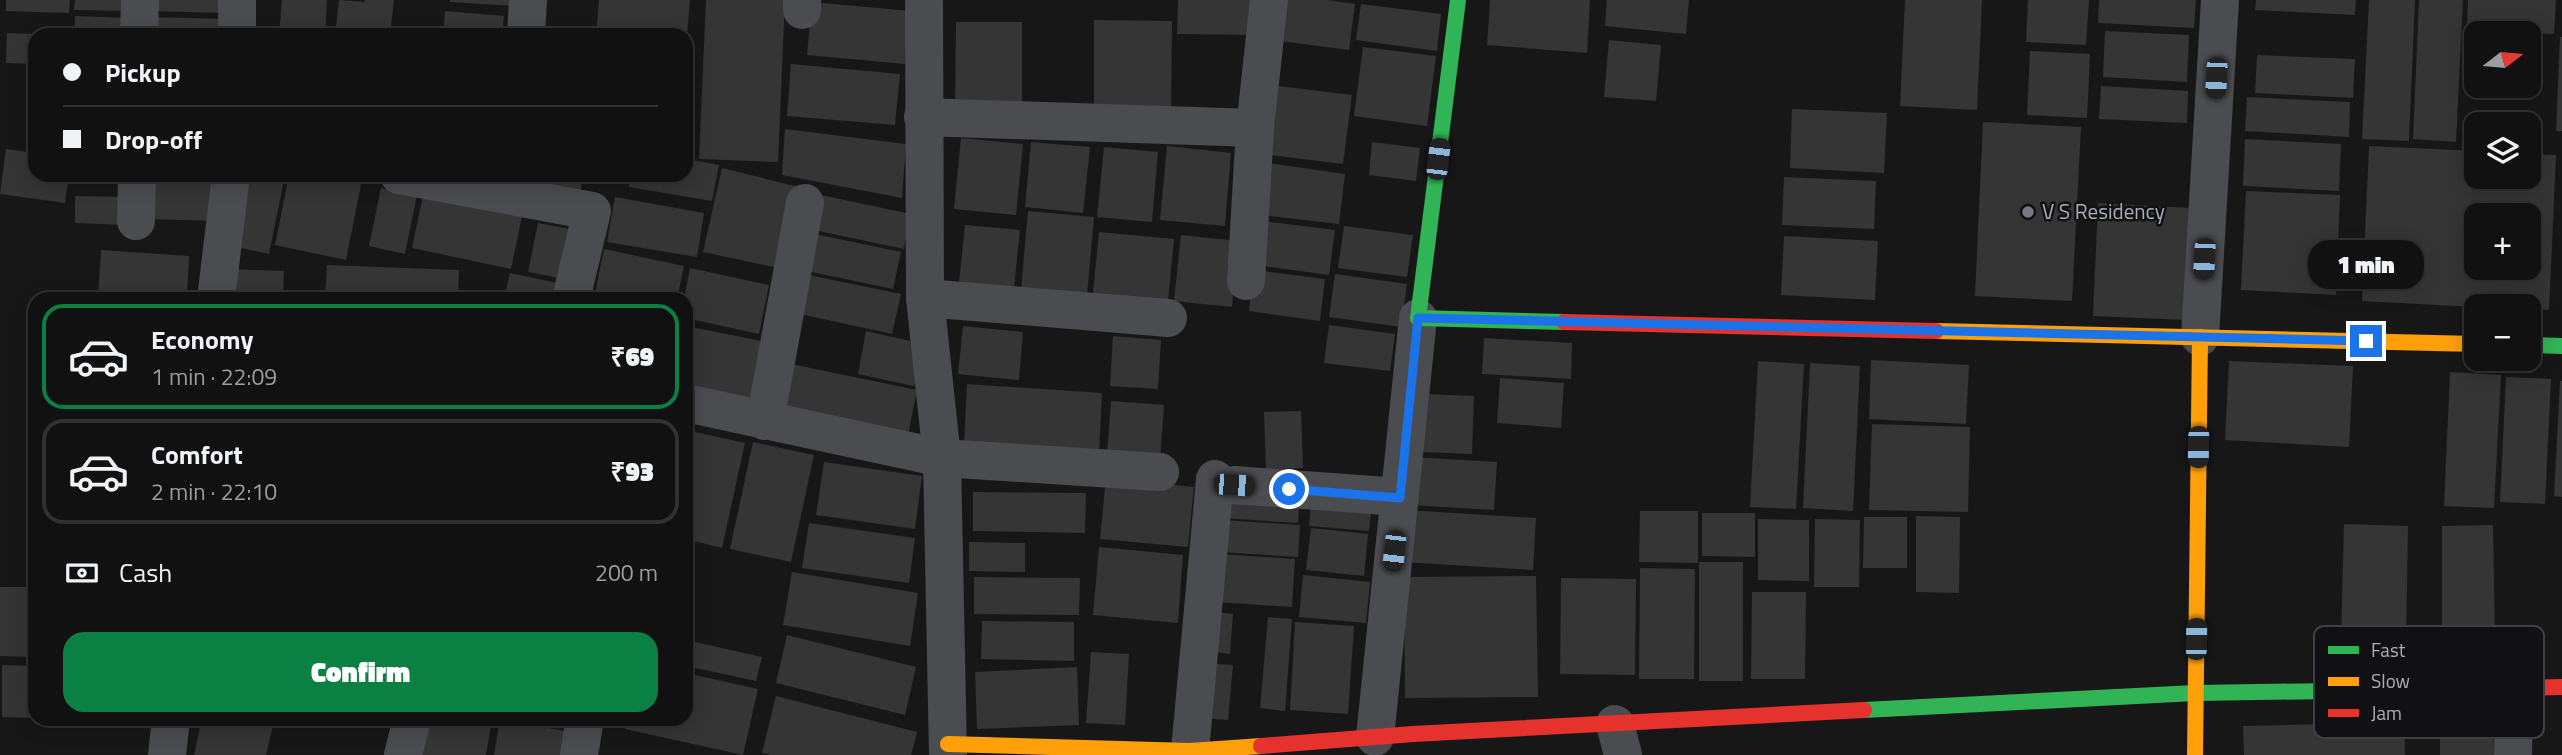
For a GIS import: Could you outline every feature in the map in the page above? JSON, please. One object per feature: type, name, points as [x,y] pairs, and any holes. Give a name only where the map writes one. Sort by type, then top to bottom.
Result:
[{"type":"street","points":[[139,28],[140,0]]},
{"type":"street","points":[[237,0],[237,28]]},
{"type":"street","points":[[256,0],[270,0]]},
{"type":"street","points":[[526,28],[528,0]]},
{"type":"street","points":[[924,0],[925,298],[942,458],[948,749],[1190,751],[1375,737],[1414,745],[1619,739],[2195,694],[2314,692]]},
{"type":"street","points":[[1246,281],[1255,128],[1269,0]]},
{"type":"street","points":[[1375,737],[1418,318],[1458,0]]},
{"type":"street","points":[[2195,755],[2200,337],[2220,0]]},
{"type":"street","points":[[923,117],[1255,128]]},
{"type":"street","points":[[136,221],[137,182]]},
{"type":"street","points":[[217,292],[230,182]]},
{"type":"street","points":[[437,182],[592,211],[573,292]]},
{"type":"street","points":[[765,421],[805,203]]},
{"type":"street","points":[[925,298],[1168,318]]},
{"type":"street","points":[[1418,318],[2464,344]]},
{"type":"street","points":[[2541,345],[2562,346]]},
{"type":"street","points":[[693,406],[942,458],[1160,471]]},
{"type":"street","points":[[1190,751],[1224,482],[1400,498]]},
{"type":"street","points":[[2544,687],[2562,687]]},
{"type":"street","points":[[167,755],[170,726]]},
{"type":"street","points":[[402,755],[410,726]]},
{"type":"street","points":[[579,755],[584,726]]},
{"type":"building","points":[[6,0],[70,0],[69,13],[6,11]]},
{"type":"building","points":[[75,0],[133,0],[133,11],[74,10]]},
{"type":"building","points":[[150,0],[224,0],[224,13],[150,11]]},
{"type":"building","points":[[282,0],[327,0],[325,28],[280,28]]},
{"type":"building","points":[[339,0],[394,0],[391,28],[336,28]]},
{"type":"building","points":[[514,0],[514,6],[450,2]]},
{"type":"building","points":[[599,0],[690,0],[688,28],[597,28]]},
{"type":"building","points":[[706,0],[785,0],[778,162],[699,159]]},
{"type":"building","points":[[1178,0],[1256,0],[1256,35],[1177,34]]},
{"type":"building","points":[[1277,0],[1327,0],[1355,4],[1349,50],[1272,40]]},
{"type":"building","points":[[1490,0],[1590,0],[1587,53],[1487,45]]},
{"type":"building","points":[[1607,0],[1689,0],[1686,34],[1605,26]]},
{"type":"building","points":[[1905,0],[1982,0],[1977,110],[1900,106]]},
{"type":"building","points":[[2028,0],[2089,0],[2086,45],[2026,42]]},
{"type":"building","points":[[2099,0],[2196,0],[2194,28],[2098,23]]},
{"type":"building","points":[[2256,0],[2356,0],[2355,15],[2255,10]]},
{"type":"building","points":[[2369,0],[2415,0],[2409,141],[2362,139]]},
{"type":"building","points":[[2419,0],[2463,0],[2456,142],[2413,139]]},
{"type":"building","points":[[2468,0],[2556,0],[2554,34],[2541,33],[2541,21],[2467,21]]},
{"type":"building","points":[[812,2],[910,11],[905,64],[807,55]]},
{"type":"building","points":[[1361,4],[1441,14],[1437,51],[1356,40]]},
{"type":"building","points":[[445,11],[504,16],[503,28],[444,28]]},
{"type":"building","points":[[75,16],[129,18],[129,28],[75,28]]},
{"type":"building","points":[[150,17],[228,19],[228,28],[150,28]]},
{"type":"building","points":[[1094,20],[1172,21],[1171,112],[1094,111]]},
{"type":"building","points":[[956,22],[1022,22],[1022,109],[955,108]]},
{"type":"building","points":[[2105,31],[2189,35],[2187,82],[2103,77]]},
{"type":"building","points":[[7,33],[28,34],[28,64],[6,63]]},
{"type":"building","points":[[2560,37],[2562,131],[2556,131]]},
{"type":"building","points":[[1609,40],[1661,45],[1656,101],[1604,97]]},
{"type":"building","points":[[1363,47],[1436,56],[1427,126],[1354,116]]},
{"type":"building","points":[[2030,51],[2090,54],[2087,118],[2027,115]]},
{"type":"building","points":[[2257,55],[2355,59],[2353,98],[2255,93]]},
{"type":"building","points":[[791,64],[900,74],[895,125],[787,116]]},
{"type":"building","points":[[1270,85],[1352,95],[1343,164],[1262,154]]},
{"type":"building","points":[[2101,86],[2188,91],[2187,123],[2099,119]]},
{"type":"building","points":[[2247,97],[2350,102],[2349,137],[2245,131]]},
{"type":"building","points":[[1792,109],[1887,113],[1884,173],[1790,168]]},
{"type":"building","name":"V S Residency","points":[[1983,122],[2081,127],[2072,301],[1975,296]]},
{"type":"building","points":[[785,129],[906,144],[902,198],[782,175]]},
{"type":"building","points":[[961,138],[1023,144],[1016,215],[954,209]]},
{"type":"building","points":[[2245,139],[2341,144],[2339,191],[2243,186]]},
{"type":"building","points":[[1031,142],[1090,147],[1083,213],[1025,207]]},
{"type":"building","points":[[1372,142],[1420,148],[1416,181],[1369,175]]},
{"type":"building","points":[[1167,146],[1231,153],[1225,226],[1160,220]]},
{"type":"building","points":[[2369,146],[2464,150],[2464,189],[2541,189],[2541,154],[2556,155],[2549,310],[2541,310],[2541,294],[2464,294],[2464,306],[2362,301]]},
{"type":"building","points":[[1104,147],[1158,152],[1152,222],[1097,217]]},
{"type":"building","points":[[6,149],[28,152],[28,182],[68,182],[65,203],[0,194]]},
{"type":"building","points":[[693,160],[719,165],[712,201],[629,187],[630,182],[693,182]]},
{"type":"building","points":[[1268,163],[1345,174],[1339,224],[1262,215]]},
{"type":"building","points":[[722,168],[803,188],[783,269],[703,252]]},
{"type":"building","points":[[1784,177],[1876,181],[1874,229],[1782,225]]},
{"type":"building","points":[[146,182],[222,182],[220,221],[145,219]]},
{"type":"building","points":[[242,182],[284,182],[269,254],[228,245]]},
{"type":"building","points":[[288,182],[362,182],[346,260],[275,245]]},
{"type":"building","points":[[531,182],[582,182],[580,195]]},
{"type":"building","points":[[381,188],[417,195],[405,254],[369,246]]},
{"type":"building","points":[[2246,191],[2340,195],[2336,295],[2241,290]]},
{"type":"building","points":[[821,195],[911,214],[904,249],[814,230]]},
{"type":"building","points":[[75,196],[129,197],[128,225],[75,223]]},
{"type":"building","points":[[423,196],[522,216],[511,269],[412,248]]},
{"type":"building","points":[[615,197],[704,213],[697,257],[607,242]]},
{"type":"building","points":[[2098,203],[2190,208],[2185,320],[2093,316]]},
{"type":"building","points":[[1028,211],[1094,217],[1086,307],[1020,301]]},
{"type":"building","points":[[1262,221],[1335,230],[1329,275],[1256,265]]},
{"type":"building","points":[[538,223],[580,231],[569,280],[528,272]]},
{"type":"building","points":[[965,225],[1020,230],[1013,298],[958,293]]},
{"type":"building","points":[[1344,226],[1413,235],[1407,277],[1338,268]]},
{"type":"building","points":[[1099,232],[1174,239],[1167,311],[1092,303]]},
{"type":"building","points":[[810,233],[901,252],[893,289],[802,270]]},
{"type":"building","points":[[1181,235],[1238,241],[1232,307],[1174,301]]},
{"type":"building","points":[[1784,236],[1878,241],[1875,300],[1781,295]]},
{"type":"building","points":[[604,249],[684,266],[678,292],[595,292]]},
{"type":"building","points":[[101,250],[189,256],[187,292],[98,292]]},
{"type":"building","points":[[327,265],[459,270],[458,292],[325,292]]},
{"type":"building","points":[[690,268],[769,285],[759,334],[693,320],[693,292],[685,292]]},
{"type":"building","points":[[228,269],[284,271],[283,292],[227,292]]},
{"type":"building","points":[[1254,270],[1325,279],[1320,321],[1249,311]]},
{"type":"building","points":[[510,273],[562,284],[560,292],[506,292]]},
{"type":"building","points":[[799,273],[901,294],[892,334],[791,312]]},
{"type":"building","points":[[1335,274],[1407,284],[1401,327],[1329,317]]},
{"type":"building","points":[[1329,325],[1395,334],[1390,371],[1324,363]]},
{"type":"building","points":[[963,326],[1023,332],[1019,380],[958,374]]},
{"type":"building","points":[[693,327],[767,342],[754,403],[693,390]]},
{"type":"building","points":[[866,331],[923,344],[914,386],[858,374]]},
{"type":"building","points":[[1113,336],[1161,340],[1158,389],[1110,386]]},
{"type":"building","points":[[1484,338],[1572,343],[1571,379],[1482,374]]},
{"type":"building","points":[[1871,360],[1969,365],[1966,424],[1869,419]]},
{"type":"building","points":[[1758,361],[1804,364],[1796,509],[1750,507]]},
{"type":"building","points":[[2229,361],[2353,366],[2349,447],[2225,440]]},
{"type":"building","points":[[1810,363],[1860,366],[1853,511],[1803,508]]},
{"type":"building","points":[[791,364],[917,390],[908,435],[782,409]]},
{"type":"building","points":[[2450,372],[2501,375],[2494,508],[2444,506]]},
{"type":"building","points":[[2506,377],[2551,379],[2545,504],[2500,502]]},
{"type":"building","points":[[1500,378],[1564,383],[1561,428],[1497,423]]},
{"type":"building","points":[[2562,381],[2562,497],[2554,496]]},
{"type":"building","points":[[967,384],[1102,393],[1099,453],[964,444]]},
{"type":"building","points":[[1424,394],[1474,396],[1472,454],[1422,452]]},
{"type":"building","points":[[1111,401],[1164,405],[1160,460],[1107,455]]},
{"type":"building","points":[[1301,411],[1303,468],[1266,470],[1264,412]]},
{"type":"building","points":[[1872,424],[1970,427],[1968,512],[1869,510]]},
{"type":"building","points":[[693,432],[745,443],[722,548],[693,541]]},
{"type":"building","points":[[753,442],[814,455],[791,562],[730,549]]},
{"type":"building","points":[[1412,457],[1497,462],[1494,510],[1409,505]]},
{"type":"building","points":[[824,462],[922,476],[915,529],[816,515]]},
{"type":"building","points":[[1106,478],[1194,487],[1188,547],[1100,539]]},
{"type":"building","points":[[1225,488],[1300,492],[1298,523],[1223,518]]},
{"type":"building","points":[[973,492],[1086,493],[1085,533],[973,531]]},
{"type":"building","points":[[1312,492],[1373,498],[1369,531],[1309,526]]},
{"type":"building","points":[[1406,510],[1536,518],[1533,570],[1402,562]]},
{"type":"building","points":[[1640,511],[1698,511],[1698,563],[1639,562]]},
{"type":"building","points":[[1702,513],[1755,513],[1755,557],[1702,556]]},
{"type":"building","points":[[1916,516],[1960,517],[1959,593],[1916,592]]},
{"type":"building","points":[[1864,517],[1907,517],[1907,568],[1863,568]]},
{"type":"building","points":[[1758,519],[1809,520],[1809,581],[1758,580]]},
{"type":"building","points":[[1815,519],[1860,520],[1859,587],[1814,587]]},
{"type":"building","points":[[1223,520],[1300,525],[1298,557],[1221,552]]},
{"type":"building","points":[[809,523],[915,538],[909,583],[802,568]]},
{"type":"building","points":[[2344,524],[2408,526],[2406,626],[2341,626]]},
{"type":"building","points":[[2493,525],[2495,626],[2442,626],[2442,526]]},
{"type":"building","points":[[1311,528],[1368,534],[1364,576],[1306,570]]},
{"type":"building","points":[[969,542],[1025,543],[1025,572],[969,571]]},
{"type":"building","points":[[1099,547],[1183,555],[1178,623],[1093,615]]},
{"type":"building","points":[[1219,554],[1295,559],[1292,607],[1216,602]]},
{"type":"building","points":[[1699,562],[1743,562],[1743,681],[1699,681]]},
{"type":"building","points":[[1640,568],[1695,569],[1694,679],[1639,679]]},
{"type":"building","points":[[792,572],[918,593],[910,646],[783,625]]},
{"type":"building","points":[[1303,575],[1370,582],[1366,623],[1299,617]]},
{"type":"building","points":[[1536,576],[1538,697],[1405,698],[1404,577]]},
{"type":"building","points":[[974,577],[1080,578],[1079,615],[974,614]]},
{"type":"building","points":[[1561,578],[1636,579],[1635,675],[1560,674]]},
{"type":"building","points":[[0,587],[28,587],[28,657],[0,656]]},
{"type":"building","points":[[1752,592],[1806,592],[1805,679],[1751,679]]},
{"type":"building","points":[[1209,611],[1233,614],[1230,654],[1206,651]]},
{"type":"building","points":[[1268,617],[1292,619],[1285,711],[1260,708]]},
{"type":"building","points":[[982,621],[1074,622],[1074,661],[981,659]]},
{"type":"building","points":[[1295,622],[1354,626],[1348,714],[1290,710]]},
{"type":"building","points":[[787,635],[916,667],[905,715],[776,683]]},
{"type":"building","points":[[693,642],[762,657],[756,681],[693,668]]},
{"type":"building","points":[[1091,652],[1129,654],[1125,725],[1086,723]]},
{"type":"building","points":[[1204,663],[1233,665],[1228,720],[1200,718]]},
{"type":"building","points":[[2,665],[28,666],[28,718],[2,717]]},
{"type":"building","points":[[1077,667],[1079,725],[977,729],[975,672]]},
{"type":"building","points":[[693,675],[758,689],[743,755],[625,729],[626,726],[693,726]]},
{"type":"building","points":[[776,696],[917,732],[911,755],[762,753]]},
{"type":"building","points":[[2314,724],[2314,738],[2404,738],[2405,755],[2244,755],[2243,726]]},
{"type":"building","points":[[200,726],[273,726],[266,755],[194,755]]},
{"type":"building","points":[[420,726],[491,726],[486,755],[421,755]]},
{"type":"building","points":[[499,726],[536,726],[572,732],[568,755],[494,755]]},
{"type":"building","points":[[2440,738],[2494,738],[2494,755],[2440,755]]},
{"type":"traffic: fast","points":[[1458,0],[1418,318],[1564,322]]},
{"type":"traffic: fast","points":[[2541,345],[2562,346]]},
{"type":"traffic: fast","points":[[1864,710],[2195,693],[2314,691]]},
{"type":"traffic: slow","points":[[1936,331],[2464,344]]},
{"type":"traffic: slow","points":[[2195,755],[2200,337]]},
{"type":"traffic: slow","points":[[948,744],[1190,751],[1261,746]]},
{"type":"traffic: jam","points":[[1564,322],[1936,331]]},
{"type":"traffic: jam","points":[[2544,687],[2562,687]]},
{"type":"traffic: jam","points":[[1261,746],[1413,734],[1864,710]]},
{"type":"place","name":"V S Residency","points":[[2028,212]]},
{"type":"route","points":[[1289,489],[1400,498],[1418,318],[2366,341]]}]
